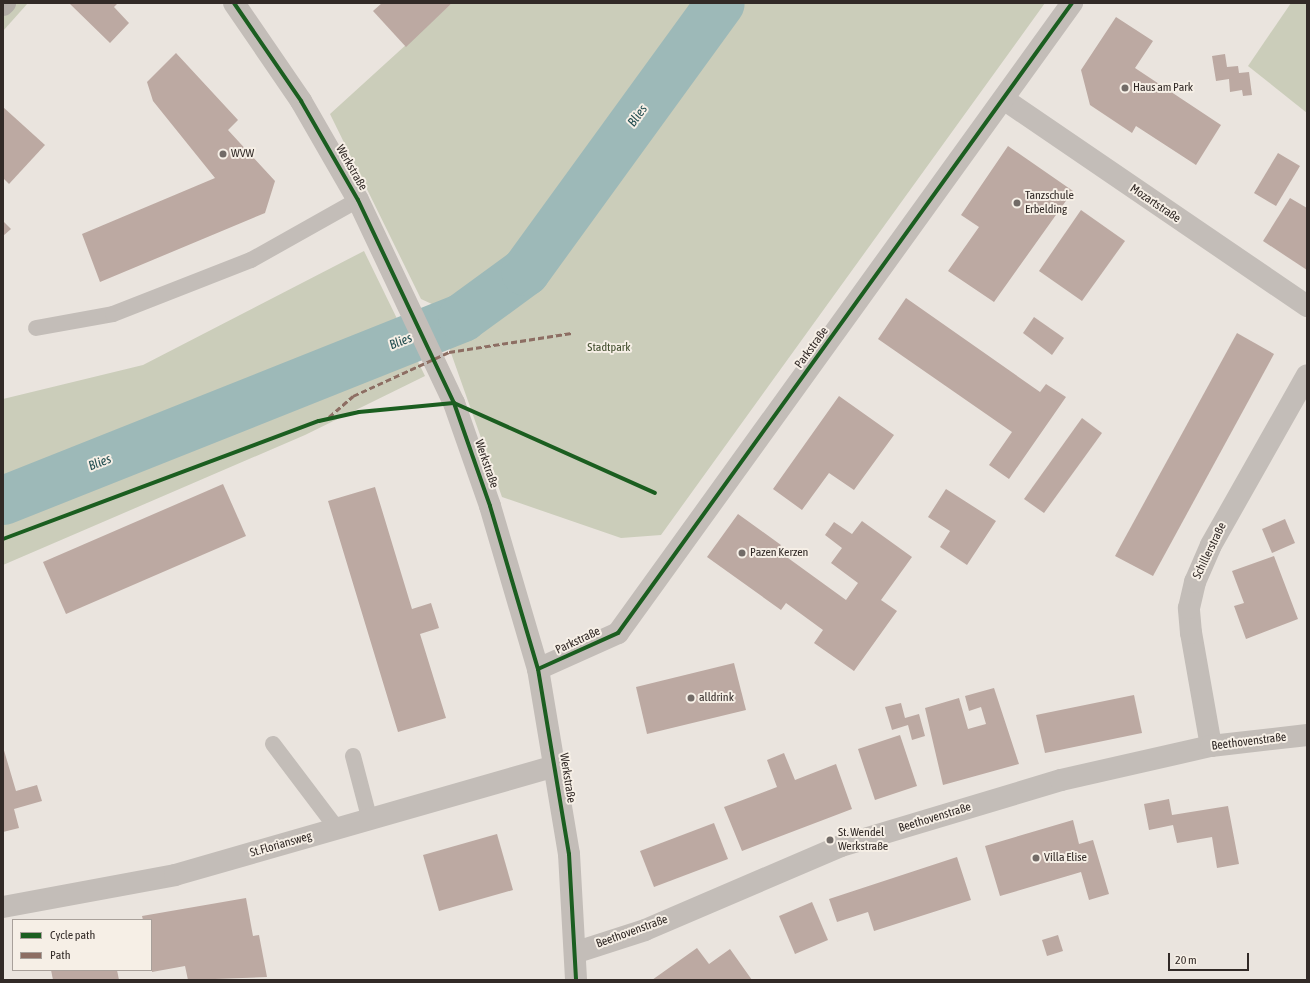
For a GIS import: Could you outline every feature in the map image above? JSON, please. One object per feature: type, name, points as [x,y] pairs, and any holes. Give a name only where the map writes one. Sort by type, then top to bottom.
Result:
[{"type":"street","name":"Werkstraße","points":[[234,3],[301,101],[358,200],[438,362],[490,506],[538,669],[569,854],[577,952],[576,980]]},
{"type":"street","name":"Parkstraße","points":[[538,669],[618,632],[1005,100],[1072,3]]},
{"type":"street","name":"Mozartstraße","points":[[1005,100],[1307,306]]},
{"type":"street","name":"Schillerstraße","points":[[1211,746],[1191,633],[1189,608],[1194,582],[1211,545],[1307,375]]},
{"type":"street","name":"Beethovenstraße","points":[[577,952],[645,930],[841,846],[1061,780],[1211,746],[1307,735]]},
{"type":"street","name":"St.Floriansweg","points":[[3,907],[175,875],[338,830],[555,766]]},
{"type":"lane","points":[[36,328],[114,314],[251,260],[358,200]]},
{"type":"lane","points":[[273,744],[338,830]]},
{"type":"lane","points":[[353,756],[370,820]]},
{"type":"green space","points":[[3,3],[28,3],[3,31]]},
{"type":"green space","name":"Stadtpark","points":[[452,3],[1045,3],[661,535],[621,538],[502,497],[434,305],[421,299],[330,114]]},
{"type":"green space","points":[[1291,3],[1307,3],[1307,113],[1248,66]]},
{"type":"green space","points":[[364,251],[425,376],[305,435],[3,565],[3,399],[143,365]]},
{"type":"building","points":[[69,3],[118,3],[114,7],[129,23],[110,43]]},
{"type":"building","points":[[382,3],[452,3],[406,47],[373,11]]},
{"type":"building","name":"Haus am Park","points":[[1116,17],[1153,41],[1135,68],[1221,125],[1196,165],[1136,126],[1132,133],[1090,105],[1081,70]]},
{"type":"building","name":"WVW","points":[[176,53],[238,120],[228,130],[275,181],[265,213],[100,282],[82,234],[215,178],[153,101],[147,82]]},
{"type":"building","points":[[1225,54],[1227,67],[1238,66],[1239,73],[1249,72],[1252,95],[1243,96],[1242,90],[1230,92],[1229,79],[1216,81],[1212,56]]},
{"type":"building","points":[[3,107],[45,145],[9,184],[3,178]]},
{"type":"building","name":"Tanzschule Erbelding","points":[[1008,146],[1073,191],[994,302],[948,271],[979,227],[961,215]]},
{"type":"building","points":[[1278,153],[1300,166],[1276,206],[1254,193]]},
{"type":"building","points":[[1290,198],[1307,208],[1307,270],[1263,241]]},
{"type":"building","points":[[1081,210],[1125,241],[1082,301],[1039,271]]},
{"type":"building","points":[[3,221],[11,229],[3,236]]},
{"type":"building","points":[[906,298],[1040,392],[1046,384],[1066,397],[1009,479],[989,465],[1012,432],[878,339]]},
{"type":"building","points":[[1034,317],[1064,338],[1052,355],[1023,333]]},
{"type":"building","points":[[1237,333],[1274,354],[1153,576],[1115,556]]},
{"type":"building","points":[[839,396],[894,435],[854,490],[829,473],[802,510],[773,489]]},
{"type":"building","points":[[1082,418],[1102,433],[1044,513],[1024,499]]},
{"type":"building","points":[[223,484],[246,536],[66,614],[43,562]]},
{"type":"building","points":[[375,487],[412,609],[431,603],[439,628],[420,634],[446,718],[398,732],[328,501]]},
{"type":"building","points":[[946,489],[996,521],[967,565],[940,547],[950,531],[928,517]]},
{"type":"building","points":[[738,514],[781,545],[777,550],[846,600],[858,583],[831,563],[842,548],[825,535],[834,522],[852,534],[862,521],[912,557],[881,600],[897,611],[854,671],[814,643],[823,630],[786,603],[781,610],[707,557]]},
{"type":"building","points":[[1285,519],[1295,543],[1272,553],[1262,529]]},
{"type":"building","points":[[1274,556],[1298,619],[1246,639],[1234,606],[1244,603],[1232,571]]},
{"type":"building","name":"alldrink","points":[[734,663],[746,710],[647,734],[636,687]]},
{"type":"building","points":[[994,688],[1019,764],[943,785],[925,708],[959,698],[968,729],[986,724],[981,707],[969,711],[965,696]]},
{"type":"building","points":[[1134,695],[1142,733],[1045,753],[1036,715]]},
{"type":"building","points":[[901,703],[905,718],[919,714],[925,736],[912,740],[908,725],[892,730],[885,707]]},
{"type":"building","points":[[900,735],[917,786],[875,800],[858,749]]},
{"type":"building","points":[[3,747],[16,791],[37,785],[42,801],[14,809],[19,828],[3,832]]},
{"type":"building","points":[[784,753],[795,780],[836,764],[852,809],[742,851],[724,807],[777,787],[767,760]]},
{"type":"building","points":[[1169,799],[1172,815],[1228,806],[1239,864],[1217,868],[1212,837],[1177,843],[1173,825],[1149,830],[1144,804]]},
{"type":"building","name":"Villa Elise","points":[[1073,820],[1079,844],[1093,840],[1109,894],[1089,900],[1081,872],[1000,896],[985,846]]},
{"type":"building","points":[[714,823],[728,859],[654,887],[640,851]]},
{"type":"building","points":[[497,834],[513,890],[439,911],[423,855]]},
{"type":"building","points":[[957,857],[971,900],[874,931],[868,912],[837,922],[829,899]]},
{"type":"building","points":[[246,898],[253,936],[259,935],[267,977],[188,980],[185,966],[152,972],[152,919],[143,919],[142,916]]},
{"type":"building","points":[[812,902],[828,940],[795,954],[779,916]]},
{"type":"building","points":[[1058,935],[1063,951],[1047,956],[1042,940]]},
{"type":"building","points":[[697,948],[709,964],[730,949],[752,980],[652,980]]},
{"type":"building","points":[[51,971],[117,971],[119,980],[53,980]]},
{"type":"waterway","name":"Blies","points":[[3,500],[462,317],[525,271],[720,3]]},
{"type":"marked path","points":[[329,417],[353,396],[449,352],[572,333]]},
{"type":"cycle path","points":[[234,3],[301,101],[358,200],[454,403],[490,506],[538,669],[569,854],[576,980]]},
{"type":"cycle path","points":[[538,669],[618,633],[1072,3]]},
{"type":"cycle path","points":[[3,539],[319,421],[359,412],[454,403],[655,493]]},
{"type":"place","name":"Haus am Park","points":[[1125,88]]},
{"type":"place","name":"WVW","points":[[223,154]]},
{"type":"place","name":"Tanzschule Erbelding","points":[[1017,203]]},
{"type":"place","name":"Pazen Kerzen","points":[[742,553]]},
{"type":"place","name":"alldrink","points":[[691,698]]},
{"type":"place","name":"St. Wendel Werkstraße","points":[[830,840]]},
{"type":"place","name":"Villa Elise","points":[[1036,858]]}]
